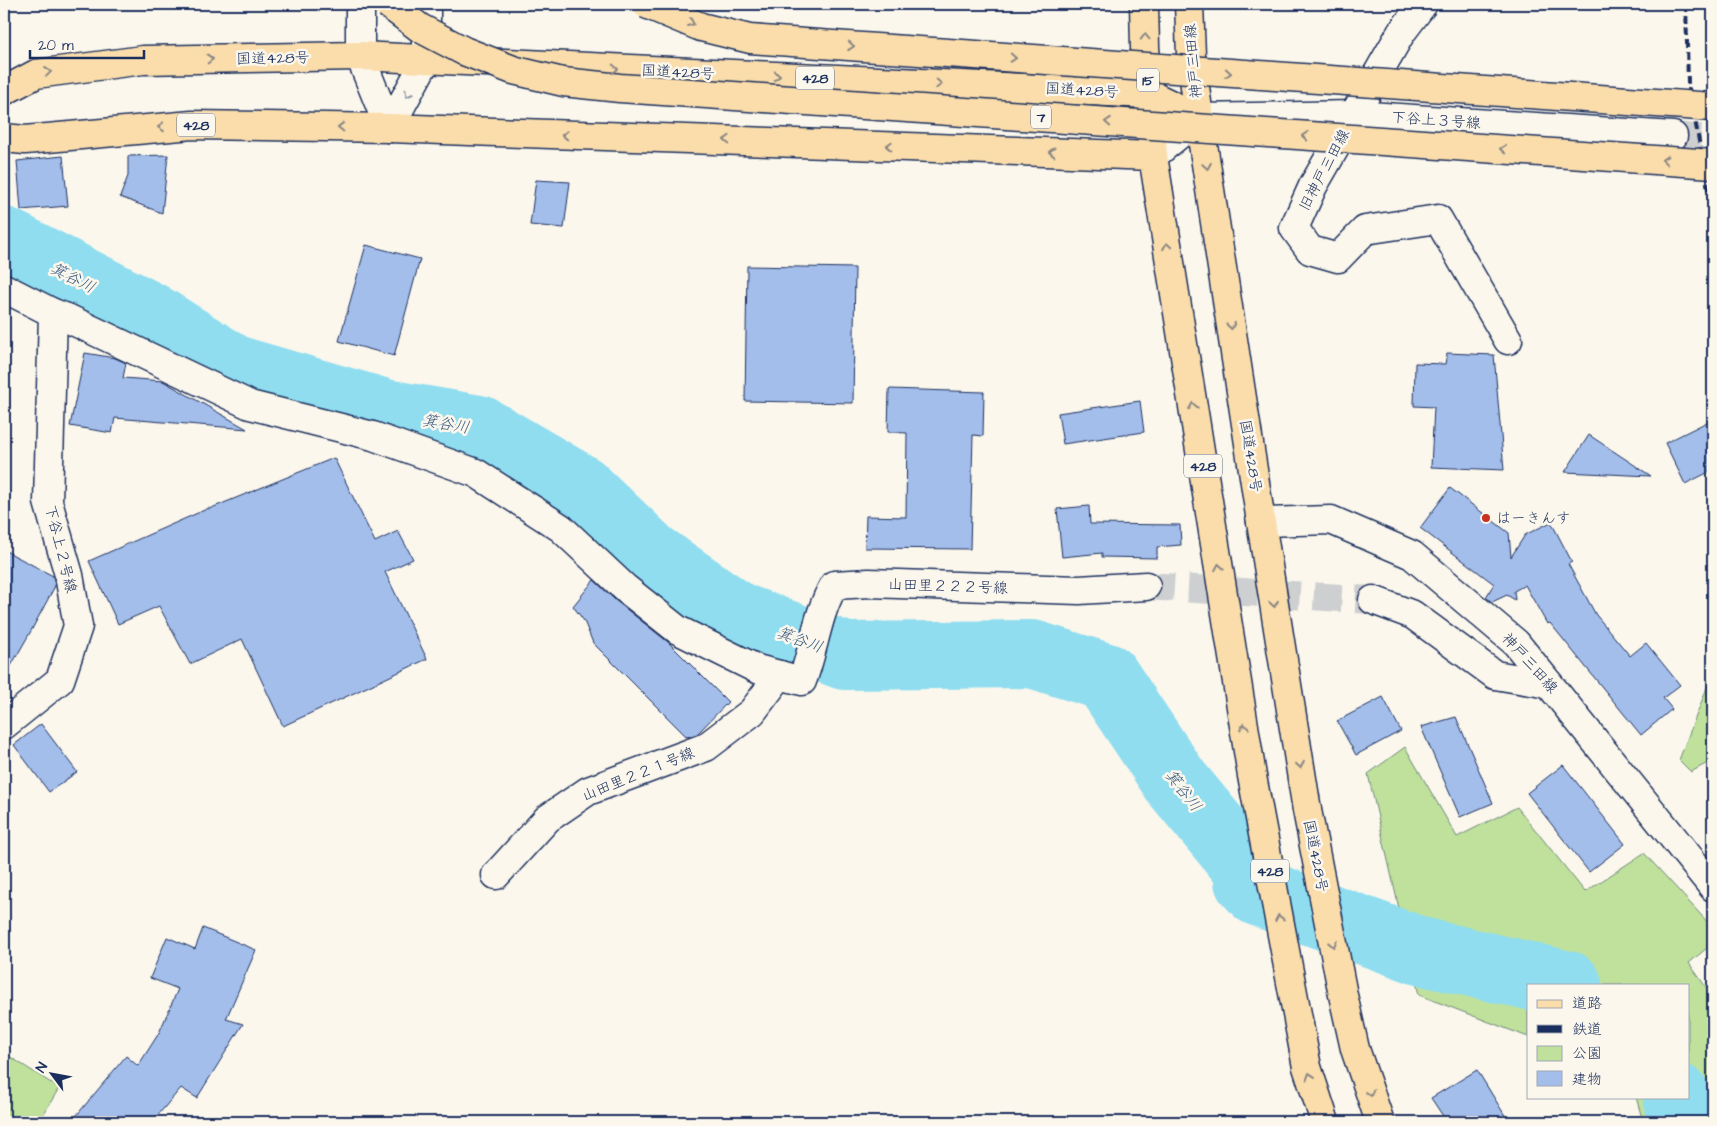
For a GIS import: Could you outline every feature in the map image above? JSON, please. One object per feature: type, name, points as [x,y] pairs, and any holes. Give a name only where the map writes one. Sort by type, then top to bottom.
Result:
[{"type":"main road","name":"7","points":[[388,4],[420,28],[464,51],[514,70],[564,82],[630,89],[1713,164]]},
{"type":"main road","points":[[646,4],[701,27],[750,39],[1713,107]]},
{"type":"main road","name":"15","points":[[1144,4],[1153,156]]},
{"type":"main road","name":"神戸三田線","points":[[1189,4],[1191,55],[1199,118]]},
{"type":"main road","name":"国道428号","points":[[4,91],[36,74],[143,60],[360,56],[1149,94],[1199,118],[1260,522],[1307,810],[1355,1049],[1380,1122]]},
{"type":"main road","name":"428","points":[[4,138],[25,140],[192,125],[389,128],[1153,156],[1252,776],[1307,1067],[1325,1122]]},
{"type":"street","points":[[360,4],[360,56],[389,128]]},
{"type":"street","points":[[389,128],[426,60],[426,4]]},
{"type":"street","name":"旧神戸三田線","points":[[1423,4],[1401,33],[1313,186],[1294,228],[1310,250],[1338,258],[1365,230],[1438,219],[1508,340]]},
{"type":"street","name":"下谷上３号線","points":[[1199,118],[1354,115],[1672,136]]},
{"type":"street","points":[[1153,156],[1199,118]]},
{"type":"street","points":[[4,288],[53,313],[250,405],[373,436],[476,474],[561,528],[625,588],[678,630],[757,669],[780,676]]},
{"type":"street","name":"下谷上２号線","points":[[4,725],[60,680],[78,626],[69,575],[48,502],[53,313]]},
{"type":"street","name":"神戸三田線","points":[[1260,522],[1331,520],[1412,555],[1516,643],[1713,887]]},
{"type":"street","name":"山田里２２２号線","points":[[780,676],[802,681],[827,598],[834,585],[869,583],[1079,590],[1146,586]]},
{"type":"street","points":[[1373,600],[1413,615],[1495,675],[1549,684]]},
{"type":"street","name":"山田里２２１号線","points":[[496,875],[547,819],[588,791],[706,747],[752,712],[780,676]]},
{"type":"green space","points":[[1713,672],[1713,760],[1691,772],[1679,760]]},
{"type":"green space","points":[[1405,747],[1457,837],[1517,807],[1585,892],[1644,853],[1713,928],[1713,943],[1689,963],[1713,997],[1713,1122],[1643,1122],[1636,1098],[1690,1098],[1690,984],[1527,984],[1527,1037],[1419,995],[1368,774]]},
{"type":"green space","points":[[4,1053],[59,1088],[39,1122],[4,1122]]},
{"type":"building","points":[[168,155],[162,213],[120,197],[128,176],[128,156]]},
{"type":"building","points":[[63,156],[68,206],[21,210],[17,161]]},
{"type":"building","points":[[536,180],[570,182],[564,228],[530,225]]},
{"type":"building","points":[[366,245],[420,259],[394,356],[339,341]]},
{"type":"building","points":[[747,266],[855,268],[853,403],[745,401]]},
{"type":"building","points":[[85,353],[115,358],[126,363],[123,378],[163,381],[247,429],[115,418],[112,433],[70,426]]},
{"type":"building","points":[[1447,353],[1494,355],[1504,470],[1431,467],[1434,407],[1414,406],[1415,363],[1445,364]]},
{"type":"building","points":[[889,389],[984,392],[983,436],[973,435],[970,549],[865,548],[866,516],[906,517],[907,433],[888,432]]},
{"type":"building","points":[[1140,401],[1144,432],[1063,444],[1058,413]]},
{"type":"building","points":[[1713,419],[1713,470],[1685,484],[1665,443]]},
{"type":"building","points":[[1589,435],[1651,476],[1565,472]]},
{"type":"building","points":[[334,458],[375,542],[398,531],[413,559],[385,572],[427,659],[283,726],[242,639],[190,664],[159,606],[118,624],[89,561],[209,508]]},
{"type":"building","points":[[1450,488],[1509,533],[1511,557],[1525,535],[1551,522],[1572,562],[1568,564],[1596,615],[1630,656],[1646,643],[1680,685],[1663,698],[1672,709],[1641,735],[1550,623],[1547,624],[1525,585],[1514,591],[1515,600],[1507,595],[1492,602],[1486,597],[1494,584],[1420,528]]},
{"type":"building","points":[[1089,506],[1090,524],[1180,525],[1181,545],[1157,547],[1157,558],[1102,557],[1102,553],[1062,557],[1057,509]]},
{"type":"building","points":[[4,550],[53,576],[55,586],[4,678]]},
{"type":"building","points":[[594,580],[615,600],[668,642],[728,702],[697,734],[687,737],[593,643],[584,621],[573,606]]},
{"type":"building","points":[[1383,697],[1401,731],[1356,755],[1337,721]]},
{"type":"building","points":[[1456,717],[1493,803],[1460,817],[1421,727]]},
{"type":"building","points":[[41,724],[77,772],[49,792],[14,745]]},
{"type":"building","points":[[1563,765],[1625,844],[1589,872],[1527,793]]},
{"type":"building","points":[[203,928],[256,950],[226,1019],[243,1024],[197,1098],[181,1088],[152,1122],[71,1122],[126,1056],[138,1066],[159,1033],[178,989],[150,978],[167,937],[195,949]]},
{"type":"building","points":[[1477,1070],[1509,1122],[1447,1122],[1431,1098]]},
{"type":"waterway","name":"箕谷川","points":[[4,241],[150,316],[234,369],[385,413],[479,429],[580,488],[651,556],[737,616],[845,656],[1032,654],[1106,677],[1176,782],[1247,868],[1248,881],[1258,892],[1420,951],[1564,984]]},
{"type":"waterway","name":"箕谷川","points":[[1677,1098],[1680,1106],[1679,1122]]},
{"type":"tunnel","points":[[1673,136],[1713,139]]},
{"type":"tunnel","points":[[1146,586],[1373,600]]},
{"type":"railway","points":[[1686,4],[1688,83],[1713,215]]},
{"type":"railway","points":[[1713,4],[1713,39]]},
{"type":"place","name":"はーきんす","points":[[1486,518]]}]
